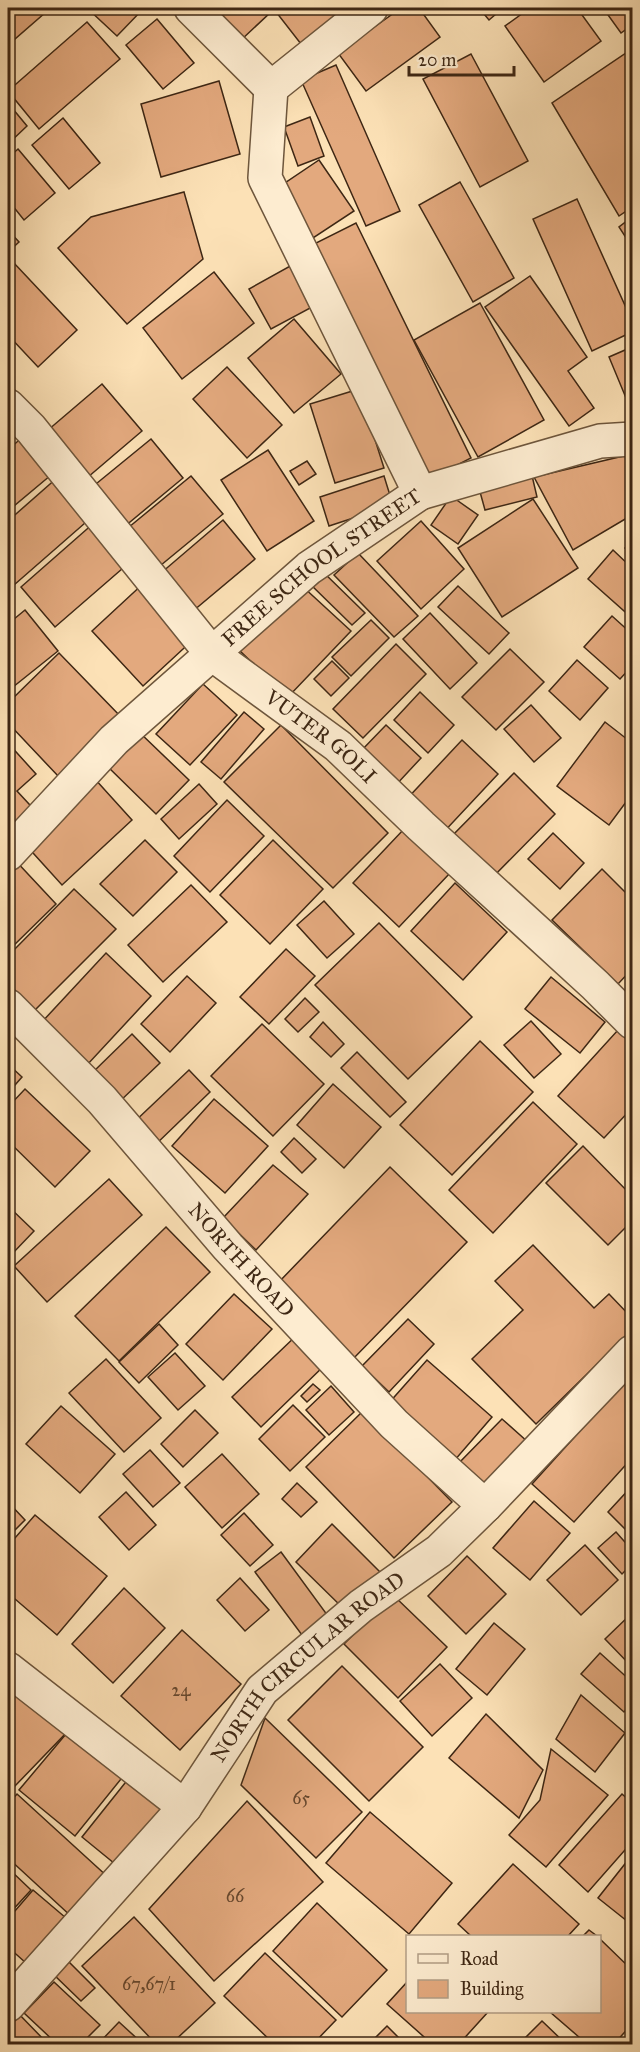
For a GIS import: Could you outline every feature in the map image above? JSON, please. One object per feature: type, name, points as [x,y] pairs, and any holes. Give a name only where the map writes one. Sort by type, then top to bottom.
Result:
[{"type":"street","points":[[191,8],[271,88],[371,8]]},
{"type":"street","name":"FREE SCHOOL STREET","points":[[10,851],[114,740],[309,568],[420,492],[265,178],[271,88]]},
{"type":"street","name":"VUTER GOLI","points":[[8,406],[31,429],[212,654],[338,746],[633,1022]]},
{"type":"street","points":[[420,492],[600,441],[633,439]]},
{"type":"street","name":"NORTH ROAD","points":[[8,1006],[102,1100],[228,1246],[394,1424],[485,1506]]},
{"type":"street","name":"NORTH CIRCULAR ROAD","points":[[8,2005],[185,1807],[262,1690],[361,1606],[439,1551],[632,1353]]},
{"type":"street","points":[[8,1669],[185,1807]]},
{"type":"building","points":[[8,8],[41,8],[46,12],[8,45]]},
{"type":"building","points":[[87,8],[144,8],[117,36]]},
{"type":"building","points":[[209,8],[268,8],[272,11],[240,41]]},
{"type":"building","points":[[273,8],[348,8],[301,44]]},
{"type":"building","points":[[401,8],[419,8],[440,37],[366,91],[338,53]]},
{"type":"building","points":[[479,8],[503,8],[489,20]]},
{"type":"building","points":[[530,8],[577,8],[601,41],[544,82],[505,26]]},
{"type":"building","points":[[603,8],[632,8],[632,25],[621,33]]},
{"type":"building","points":[[157,19],[194,63],[163,89],[126,45]]},
{"type":"building","points":[[87,22],[120,59],[39,129],[8,91]]},
{"type":"building","points":[[632,49],[632,207],[619,216],[552,103]]},
{"type":"building","points":[[471,54],[528,161],[480,187],[423,79]]},
{"type":"building","points":[[336,65],[400,211],[366,226],[301,80]]},
{"type":"building","points":[[219,81],[240,154],[161,177],[141,104]]},
{"type":"building","points":[[8,103],[27,126],[8,144]]},
{"type":"building","points":[[310,117],[324,156],[298,166],[284,127]]},
{"type":"building","points":[[63,118],[100,163],[69,189],[32,145]]},
{"type":"building","points":[[18,149],[55,193],[24,220],[8,200],[8,158]]},
{"type":"building","points":[[319,160],[354,211],[313,238],[279,187]]},
{"type":"building","points":[[460,182],[514,278],[473,302],[419,205]]},
{"type":"building","points":[[184,192],[203,259],[127,324],[58,248],[91,217]]},
{"type":"building","points":[[577,199],[632,321],[632,332],[592,351],[533,219]]},
{"type":"building","points":[[632,217],[632,247],[619,227]]},
{"type":"building","points":[[356,223],[471,458],[426,481],[310,246]]},
{"type":"building","points":[[8,230],[19,242],[8,252]]},
{"type":"building","points":[[13,262],[77,330],[38,367],[8,335],[8,267]]},
{"type":"building","points":[[292,265],[314,306],[271,329],[249,289]]},
{"type":"building","points":[[214,272],[254,323],[182,379],[143,328]]},
{"type":"building","points":[[530,276],[587,357],[568,371],[594,408],[569,426],[485,307]]},
{"type":"building","points":[[480,303],[544,420],[478,457],[414,340]]},
{"type":"building","points":[[294,319],[341,374],[294,413],[248,358]]},
{"type":"building","points":[[632,347],[632,409],[631,410],[609,357]]},
{"type":"building","points":[[227,367],[282,425],[247,458],[193,399]]},
{"type":"building","points":[[102,384],[142,431],[81,483],[41,436]]},
{"type":"building","points":[[359,389],[384,468],[335,483],[310,404]]},
{"type":"building","points":[[27,433],[57,470],[8,511],[8,450]]},
{"type":"building","points":[[151,439],[183,478],[124,527],[91,488]]},
{"type":"building","points":[[268,450],[314,521],[267,551],[221,480]]},
{"type":"building","points":[[632,454],[632,515],[573,550],[534,477]]},
{"type":"building","points":[[307,461],[316,474],[299,485],[290,471]]},
{"type":"building","points":[[530,467],[537,497],[485,510],[477,481]]},
{"type":"building","points":[[191,476],[223,514],[155,570],[123,532]]},
{"type":"building","points":[[384,476],[393,505],[329,526],[320,497]]},
{"type":"building","points":[[58,477],[93,516],[14,585],[8,578],[8,521]]},
{"type":"building","points":[[451,496],[478,515],[458,544],[431,525]]},
{"type":"building","points":[[533,499],[578,568],[502,617],[458,548]]},
{"type":"building","points":[[223,520],[255,559],[193,611],[161,573]]},
{"type":"building","points":[[421,521],[464,569],[421,609],[377,561]]},
{"type":"building","points":[[95,522],[130,562],[55,627],[21,587]]},
{"type":"building","points":[[632,541],[632,556],[625,548]]},
{"type":"building","points":[[613,550],[632,568],[632,618],[588,579]]},
{"type":"building","points":[[358,553],[418,616],[394,637],[334,575]]},
{"type":"building","points":[[320,569],[365,613],[352,625],[307,581]]},
{"type":"building","points":[[146,581],[196,637],[143,686],[92,631]]},
{"type":"building","points":[[301,585],[351,631],[288,697],[239,650]]},
{"type":"building","points":[[458,586],[509,633],[489,654],[438,607]]},
{"type":"building","points":[[25,610],[58,651],[8,691],[8,624]]},
{"type":"building","points":[[430,613],[477,663],[450,689],[403,639]]},
{"type":"building","points":[[612,616],[632,634],[632,666],[620,679],[584,647]]},
{"type":"building","points":[[371,620],[389,638],[351,676],[332,657]]},
{"type":"building","points":[[396,644],[426,674],[363,738],[333,709]]},
{"type":"building","points":[[510,649],[544,682],[496,730],[462,697]]},
{"type":"building","points":[[59,653],[122,718],[59,777],[8,723],[8,703]]},
{"type":"building","points":[[577,660],[608,688],[580,720],[549,691]]},
{"type":"building","points":[[332,661],[349,678],[331,696],[314,679]]},
{"type":"building","points":[[203,684],[237,715],[190,765],[156,734]]},
{"type":"building","points":[[420,692],[454,725],[428,753],[394,720]]},
{"type":"building","points":[[531,705],[561,738],[534,762],[504,729]]},
{"type":"building","points":[[244,712],[264,729],[221,779],[201,762]]},
{"type":"building","points":[[605,722],[632,743],[632,794],[609,825],[557,786]]},
{"type":"building","points":[[281,725],[388,833],[333,888],[224,782]]},
{"type":"building","points":[[386,725],[421,758],[395,786],[360,752]]},
{"type":"building","points":[[138,731],[189,780],[156,814],[105,764]]},
{"type":"building","points":[[462,740],[498,774],[440,836],[404,802]]},
{"type":"building","points":[[8,743],[36,774],[17,791],[41,817],[8,833]]},
{"type":"building","points":[[514,773],[555,814],[489,881],[448,840]]},
{"type":"building","points":[[94,778],[132,820],[62,885],[24,843]]},
{"type":"building","points":[[199,784],[217,804],[179,839],[161,819]]},
{"type":"building","points":[[227,800],[264,836],[210,892],[174,856]]},
{"type":"building","points":[[404,829],[450,873],[399,927],[353,883]]},
{"type":"building","points":[[553,833],[584,863],[560,889],[528,859]]},
{"type":"building","points":[[145,840],[177,872],[133,916],[100,884]]},
{"type":"building","points":[[273,840],[323,889],[270,944],[220,895]]},
{"type":"building","points":[[13,858],[56,904],[8,951],[8,863]]},
{"type":"building","points":[[602,869],[632,899],[632,969],[618,984],[552,920]]},
{"type":"building","points":[[455,883],[507,932],[463,980],[411,931]]},
{"type":"building","points":[[191,885],[227,922],[163,982],[128,945]]},
{"type":"building","points":[[74,889],[116,929],[35,1010],[8,987],[8,956]]},
{"type":"building","points":[[324,901],[354,934],[327,958],[297,925]]},
{"type":"building","points":[[379,923],[472,1017],[408,1079],[315,985]]},
{"type":"building","points":[[286,949],[315,976],[269,1024],[240,997]]},
{"type":"building","points":[[106,953],[151,996],[87,1065],[41,1023]]},
{"type":"building","points":[[187,976],[216,1003],[170,1052],[141,1024]]},
{"type":"building","points":[[551,977],[605,1022],[580,1053],[525,1009]]},
{"type":"building","points":[[305,998],[319,1012],[298,1032],[285,1019]]},
{"type":"building","points":[[531,1021],[561,1054],[534,1078],[504,1045]]},
{"type":"building","points":[[323,1022],[344,1044],[331,1057],[310,1037]]},
{"type":"building","points":[[262,1024],[324,1084],[273,1136],[211,1076]]},
{"type":"building","points":[[618,1030],[632,1044],[632,1108],[604,1138],[558,1096]]},
{"type":"building","points":[[132,1034],[160,1063],[117,1104],[90,1075]]},
{"type":"building","points":[[480,1041],[533,1092],[452,1175],[400,1125]]},
{"type":"building","points":[[357,1052],[406,1102],[390,1117],[341,1068]]},
{"type":"building","points":[[8,1064],[22,1077],[8,1093]]},
{"type":"building","points":[[189,1070],[210,1092],[152,1148],[130,1126]]},
{"type":"building","points":[[333,1084],[381,1127],[344,1168],[297,1125]]},
{"type":"building","points":[[25,1089],[90,1151],[55,1187],[8,1141],[8,1107]]},
{"type":"building","points":[[214,1099],[268,1146],[225,1193],[172,1146]]},
{"type":"building","points":[[533,1102],[577,1144],[493,1233],[449,1190]]},
{"type":"building","points":[[294,1138],[316,1159],[302,1173],[281,1152]]},
{"type":"building","points":[[583,1146],[632,1196],[632,1221],[608,1245],[546,1183]]},
{"type":"building","points":[[273,1165],[308,1194],[256,1250],[223,1218]]},
{"type":"building","points":[[390,1167],[467,1242],[353,1359],[277,1284]]},
{"type":"building","points":[[109,1179],[142,1215],[47,1302],[14,1266]]},
{"type":"building","points":[[8,1206],[34,1231],[13,1253],[8,1248]]},
{"type":"building","points":[[166,1227],[210,1272],[119,1361],[75,1316]]},
{"type":"building","points":[[533,1245],[594,1308],[609,1294],[632,1318],[632,1330],[536,1424],[472,1359],[523,1310],[495,1281]]},
{"type":"building","points":[[234,1294],[272,1329],[223,1380],[186,1344]]},
{"type":"building","points":[[408,1319],[434,1344],[389,1392],[362,1366]]},
{"type":"building","points":[[159,1324],[178,1345],[139,1383],[119,1362]]},
{"type":"building","points":[[299,1333],[328,1362],[261,1427],[232,1397]]},
{"type":"building","points":[[175,1353],[205,1386],[178,1410],[148,1377]]},
{"type":"building","points":[[106,1359],[161,1418],[124,1452],[69,1393]]},
{"type":"building","points":[[427,1360],[492,1417],[454,1461],[388,1404]]},
{"type":"building","points":[[627,1379],[632,1384],[632,1458],[574,1522],[532,1484]]},
{"type":"building","points":[[313,1384],[320,1390],[307,1402],[301,1396]]},
{"type":"building","points":[[331,1386],[354,1412],[329,1435],[306,1410]]},
{"type":"building","points":[[293,1405],[325,1437],[290,1471],[259,1439]]},
{"type":"building","points":[[61,1406],[115,1454],[80,1493],[26,1444]]},
{"type":"building","points":[[195,1410],[218,1433],[183,1467],[161,1444]]},
{"type":"building","points":[[363,1411],[452,1502],[394,1558],[306,1467]]},
{"type":"building","points":[[502,1419],[529,1443],[483,1492],[456,1466]]},
{"type":"building","points":[[150,1450],[180,1483],[153,1507],[123,1474]]},
{"type":"building","points":[[222,1454],[259,1494],[222,1528],[185,1487]]},
{"type":"building","points":[[297,1483],[317,1502],[301,1517],[282,1499]]},
{"type":"building","points":[[632,1486],[632,1536],[608,1512]]},
{"type":"building","points":[[126,1492],[156,1525],[129,1550],[99,1517]]},
{"type":"building","points":[[534,1501],[570,1533],[530,1580],[493,1548]]},
{"type":"building","points":[[8,1502],[25,1520],[8,1537]]},
{"type":"building","points":[[244,1513],[273,1545],[250,1566],[221,1535]]},
{"type":"building","points":[[35,1515],[107,1576],[57,1635],[8,1593],[8,1546]]},
{"type":"building","points":[[332,1524],[384,1576],[348,1613],[296,1562]]},
{"type":"building","points":[[616,1532],[632,1550],[632,1564],[622,1574],[598,1548]]},
{"type":"building","points":[[585,1545],[618,1580],[581,1615],[547,1580]]},
{"type":"building","points":[[281,1552],[328,1616],[302,1635],[255,1572]]},
{"type":"building","points":[[467,1556],[506,1594],[466,1634],[428,1596]]},
{"type":"building","points":[[240,1578],[269,1610],[245,1631],[217,1600]]},
{"type":"building","points":[[124,1588],[165,1628],[113,1683],[72,1644]]},
{"type":"building","points":[[393,1595],[447,1647],[398,1698],[344,1644]]},
{"type":"building","points":[[631,1614],[632,1616],[632,1667],[605,1639]]},
{"type":"building","points":[[494,1623],[525,1649],[487,1695],[456,1669]]},
{"type":"building","points":[[182,1630],[241,1684],[180,1750],[121,1696]]},
{"type":"building","points":[[600,1653],[632,1682],[632,1702],[624,1712],[581,1674]]},
{"type":"building","points":[[440,1664],[472,1698],[432,1736],[400,1701]]},
{"type":"building","points":[[342,1666],[423,1747],[369,1801],[288,1720]]},
{"type":"building","points":[[8,1689],[68,1731],[15,1786],[8,1779]]},
{"type":"building","points":[[581,1695],[625,1733],[595,1772],[556,1739]]},
{"type":"building","points":[[486,1714],[543,1770],[519,1818],[449,1758]]},
{"type":"building","points":[[265,1718],[362,1812],[316,1858],[241,1785]]},
{"type":"building","points":[[71,1728],[125,1774],[75,1836],[19,1790]]},
{"type":"building","points":[[551,1749],[608,1795],[546,1867],[509,1835],[540,1800]]},
{"type":"building","points":[[129,1778],[170,1810],[120,1868],[82,1837]]},
{"type":"building","points":[[17,1794],[109,1878],[73,1918],[8,1858],[8,1804]]},
{"type":"building","points":[[622,1794],[632,1803],[632,1842],[588,1892],[559,1865]]},
{"type":"building","points":[[247,1801],[323,1882],[214,1981],[149,1909]]},
{"type":"building","points":[[370,1812],[452,1883],[409,1934],[326,1863]]},
{"type":"building","points":[[632,1855],[632,1925],[598,1898]]},
{"type":"building","points":[[513,1864],[579,1924],[569,1935],[470,1935],[458,1924]]},
{"type":"building","points":[[8,1868],[31,1890],[8,1915]]},
{"type":"building","points":[[33,1890],[66,1918],[26,1963],[8,1947],[8,1919]]},
{"type":"building","points":[[317,1903],[387,1970],[342,2017],[273,1951]]},
{"type":"building","points":[[134,1917],[215,2003],[171,2044],[156,2044],[82,1966]]},
{"type":"building","points":[[589,1930],[596,1935],[584,1935]]},
{"type":"building","points":[[601,1940],[632,1970],[632,2024],[614,2044],[587,2044],[551,2013],[601,2013]]},
{"type":"building","points":[[265,1953],[336,2020],[313,2044],[274,2044],[224,1996]]},
{"type":"building","points":[[66,1959],[95,1988],[81,2001],[52,1973]]},
{"type":"building","points":[[54,1982],[100,2025],[81,2044],[57,2044],[24,2013]]},
{"type":"building","points":[[406,1983],[406,2013],[487,2013],[459,2044],[432,2044],[387,2004]]},
{"type":"building","points":[[15,2010],[48,2044],[8,2044],[8,2017]]},
{"type":"building","points":[[542,2021],[566,2044],[519,2044]]},
{"type":"building","points":[[119,2022],[143,2044],[98,2044]]},
{"type":"building","points":[[387,2026],[405,2044],[369,2044]]}]
